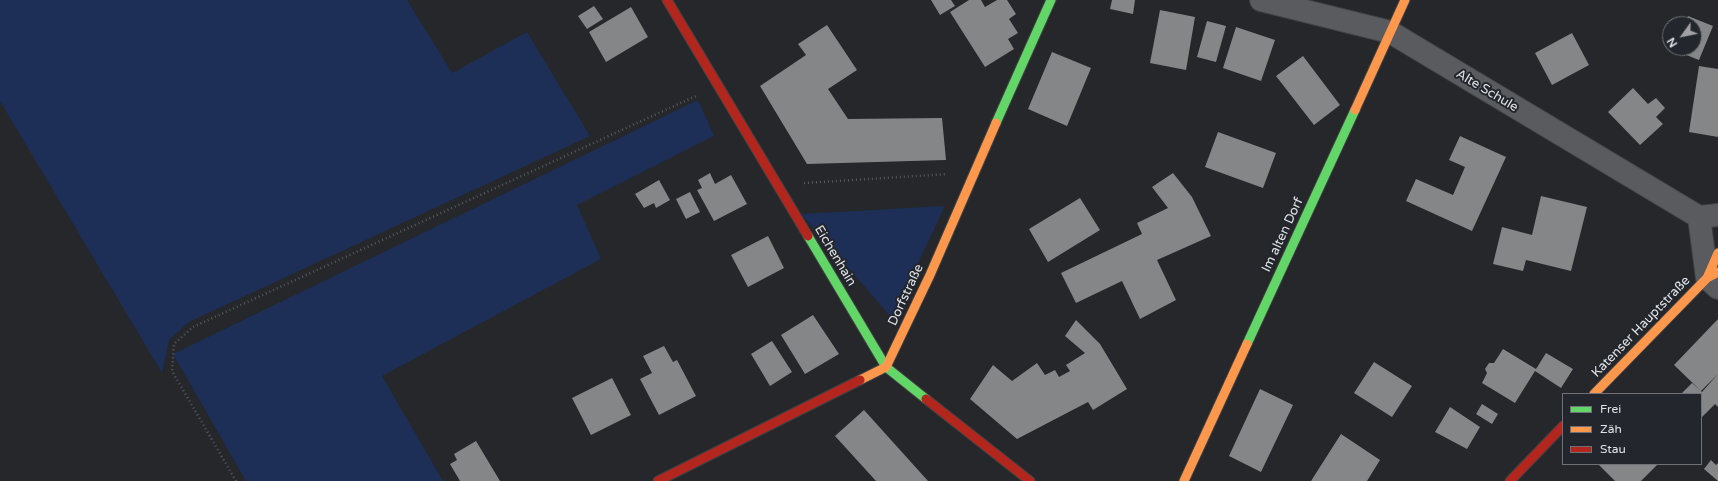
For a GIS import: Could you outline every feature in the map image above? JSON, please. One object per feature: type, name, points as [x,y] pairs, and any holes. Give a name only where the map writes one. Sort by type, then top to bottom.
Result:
[{"type":"street","name":"Eichenhain","points":[[667,0],[886,367],[1030,481]]},
{"type":"street","name":"Dorfstraße","points":[[886,367],[930,275],[974,172],[1051,0]]},
{"type":"street","name":"Alte Schule","points":[[1260,0],[1390,32],[1708,216],[1714,279]]},
{"type":"street","name":"Im alten Dorf","points":[[1184,481],[1405,0]]},
{"type":"street","name":"Katenser Hauptstraße","points":[[1595,393],[1714,279],[1718,254]]},
{"type":"street","points":[[658,481],[886,367]]},
{"type":"street","points":[[1510,481],[1562,427]]},
{"type":"path","points":[[236,481],[172,371],[174,344],[193,327],[718,85]]},
{"type":"path","points":[[778,185],[974,172]]},
{"type":"shaded area","points":[[0,0],[407,0],[452,73],[527,32],[590,136],[189,322],[169,340],[162,373],[0,101]]},
{"type":"shaded area","points":[[698,100],[714,136],[577,205],[601,259],[382,376],[443,481],[246,481],[173,354]]},
{"type":"shaded area","points":[[945,206],[892,318],[801,214]]},
{"type":"building","points":[[931,0],[951,0],[955,6],[940,15]]},
{"type":"building","points":[[969,0],[981,0],[985,7],[997,0],[1007,0],[1016,14],[1009,19],[1018,33],[1008,39],[1014,49],[985,67],[950,12]]},
{"type":"building","points":[[1112,0],[1135,0],[1133,14],[1110,9]]},
{"type":"building","points":[[594,6],[603,19],[587,29],[578,16]]},
{"type":"building","points":[[631,7],[648,37],[606,62],[589,32]]},
{"type":"building","points":[[1160,10],[1195,17],[1186,70],[1150,63]]},
{"type":"building","points":[[1207,21],[1226,26],[1216,62],[1197,57]]},
{"type":"building","points":[[1702,22],[1713,26],[1702,53]]},
{"type":"building","points":[[827,25],[857,70],[828,89],[848,119],[942,118],[946,160],[807,164],[760,86],[806,55],[798,44]]},
{"type":"building","points":[[1236,27],[1275,40],[1261,81],[1223,68]]},
{"type":"building","points":[[1572,33],[1589,65],[1552,85],[1535,53]]},
{"type":"building","points":[[1052,52],[1091,68],[1067,126],[1028,109]]},
{"type":"building","points":[[1303,56],[1340,105],[1314,125],[1276,76]]},
{"type":"building","points":[[1689,56],[1701,56],[1699,60]]},
{"type":"building","points":[[1699,66],[1718,69],[1718,137],[1689,132]]},
{"type":"building","points":[[1633,88],[1648,104],[1656,98],[1665,108],[1656,117],[1663,124],[1640,145],[1608,112]]},
{"type":"building","points":[[1218,132],[1276,153],[1263,188],[1205,167]]},
{"type":"building","points":[[1460,136],[1506,157],[1472,231],[1406,201],[1416,179],[1453,195],[1465,167],[1449,160]]},
{"type":"building","points":[[710,173],[715,184],[731,175],[747,204],[714,221],[697,190],[702,188],[698,180]]},
{"type":"building","points":[[1173,173],[1192,197],[1211,236],[1157,260],[1176,300],[1140,319],[1122,281],[1076,303],[1061,273],[1142,234],[1137,223],[1168,208],[1152,187]]},
{"type":"building","points":[[659,180],[670,200],[656,208],[654,203],[644,208],[635,194]]},
{"type":"building","points":[[690,192],[700,212],[686,219],[676,199]]},
{"type":"building","points":[[1541,196],[1587,207],[1571,271],[1526,260],[1523,271],[1493,264],[1502,227],[1532,235]]},
{"type":"building","points":[[1080,198],[1100,230],[1048,262],[1029,229]]},
{"type":"building","points":[[768,236],[784,268],[748,287],[731,255]]},
{"type":"building","points":[[813,315],[839,354],[805,374],[781,335]]},
{"type":"building","points":[[1718,319],[1718,374],[1701,391],[1674,365]]},
{"type":"building","points":[[1076,320],[1100,344],[1127,389],[1093,410],[1088,402],[1017,439],[970,399],[993,365],[1012,381],[1037,363],[1045,375],[1055,370],[1059,377],[1070,371],[1066,365],[1085,353],[1065,336]]},
{"type":"building","points":[[772,341],[792,372],[770,386],[751,354]]},
{"type":"building","points":[[664,346],[673,362],[677,360],[696,396],[659,415],[640,379],[652,373],[643,356]]},
{"type":"building","points":[[1503,349],[1536,369],[1546,353],[1573,369],[1561,388],[1535,371],[1515,403],[1482,383],[1487,373],[1485,369],[1489,363],[1494,363]]},
{"type":"building","points":[[1374,362],[1412,386],[1392,417],[1354,393]]},
{"type":"building","points":[[1718,374],[1718,407],[1715,404],[1702,417],[1702,393],[1682,393],[1692,383],[1702,392]]},
{"type":"building","points":[[612,378],[631,415],[591,435],[572,398]]},
{"type":"building","points":[[1260,389],[1293,405],[1261,472],[1229,456]]},
{"type":"building","points":[[1482,404],[1498,414],[1492,424],[1476,414]]},
{"type":"building","points":[[1450,407],[1480,427],[1467,449],[1435,432]]},
{"type":"building","points":[[864,410],[928,481],[876,481],[835,436]]},
{"type":"building","points":[[1341,434],[1380,460],[1367,481],[1311,481]]},
{"type":"building","points":[[476,441],[500,481],[460,481],[450,464],[457,460],[454,454]]},
{"type":"building","points":[[1711,460],[1716,465],[1718,463],[1718,481],[1704,469]]},
{"type":"building","points":[[1599,465],[1657,465],[1641,481],[1615,481]]},
{"type":"traffic: fast","points":[[996,123],[1051,0]]},
{"type":"traffic: fast","points":[[1247,344],[1355,110]]},
{"type":"traffic: fast","points":[[808,236],[886,367],[926,399]]},
{"type":"traffic: slow","points":[[1355,110],[1405,0]]},
{"type":"traffic: slow","points":[[860,380],[886,367],[930,275],[996,123]]},
{"type":"traffic: slow","points":[[1707,278],[1718,253]]},
{"type":"traffic: slow","points":[[1595,393],[1707,278],[1718,272]]},
{"type":"traffic: slow","points":[[1184,481],[1247,344]]},
{"type":"traffic: jam","points":[[667,0],[808,236]]},
{"type":"traffic: jam","points":[[658,481],[860,380]]},
{"type":"traffic: jam","points":[[926,399],[1030,481]]},
{"type":"traffic: jam","points":[[1510,481],[1562,427]]}]
